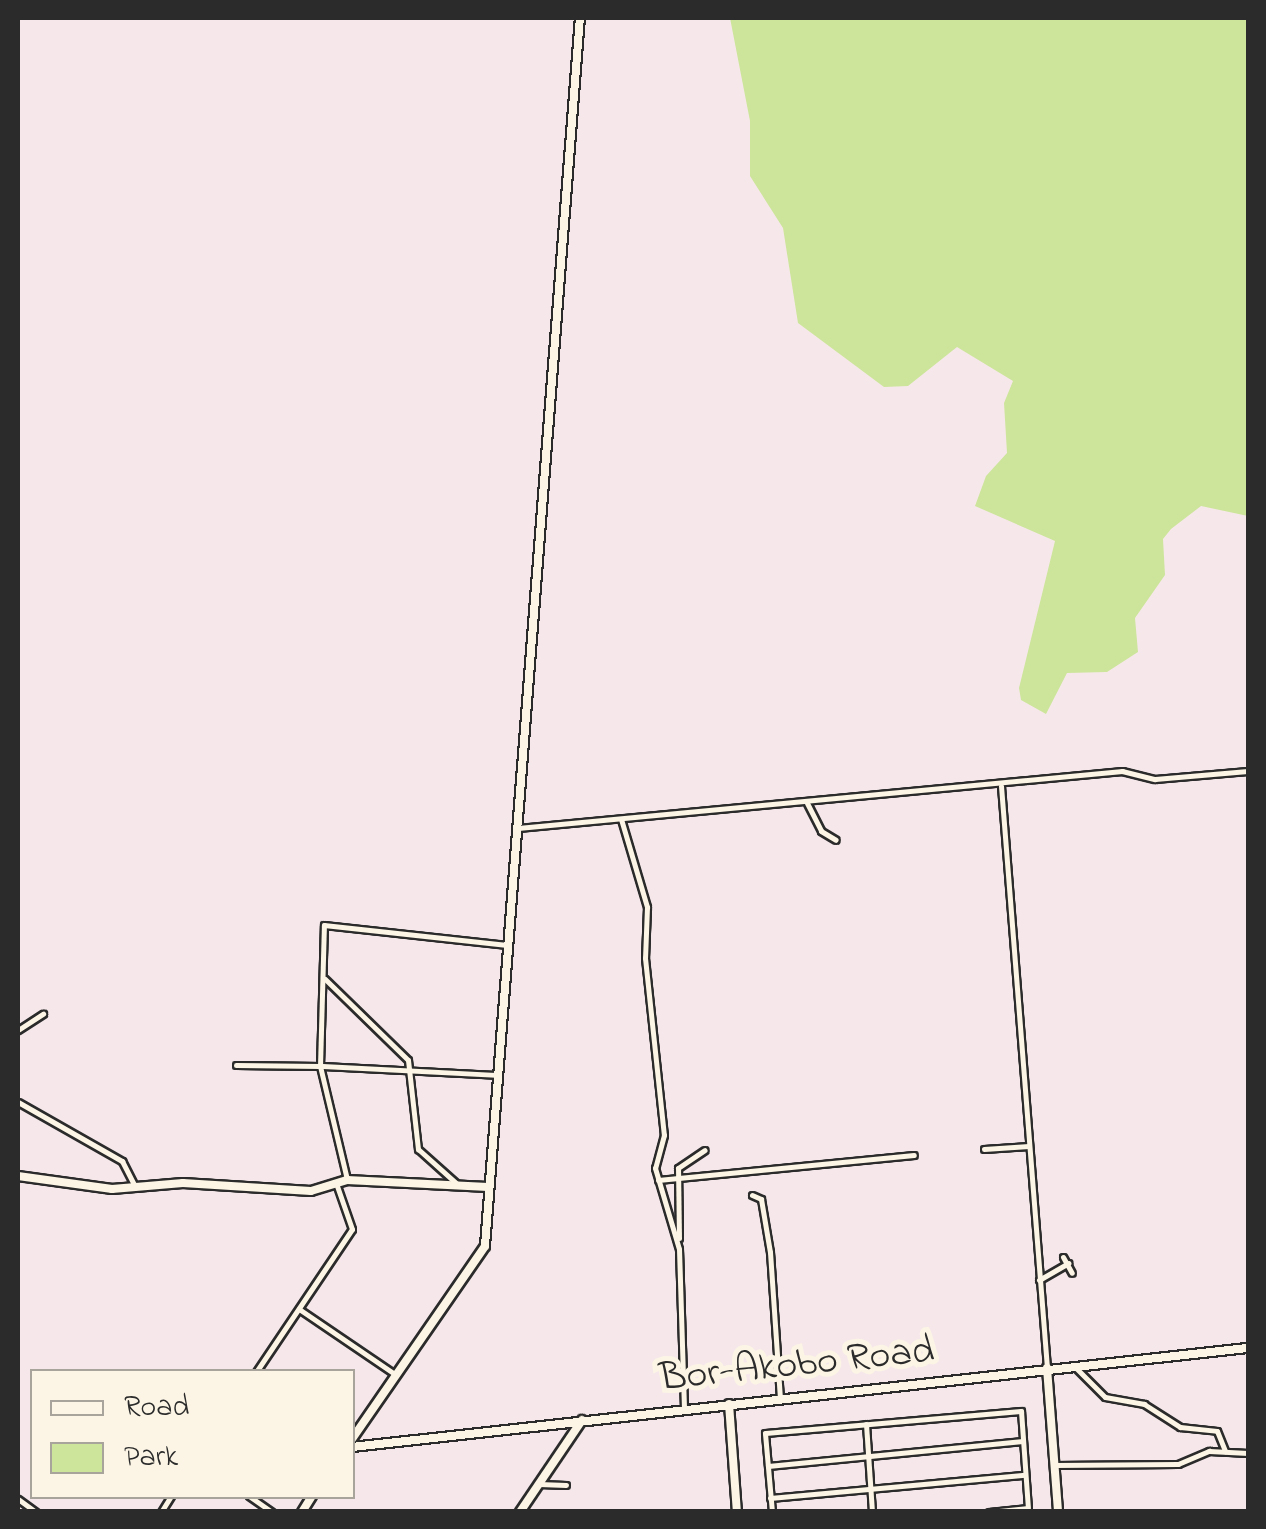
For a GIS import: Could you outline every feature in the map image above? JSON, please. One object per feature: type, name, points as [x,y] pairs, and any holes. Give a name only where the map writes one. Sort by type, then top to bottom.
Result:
[{"type":"street","points":[[355,1435],[478,1262],[498,1075],[580,18]]},
{"type":"street","points":[[515,828],[1001,786],[1122,771],[1154,779],[1248,771]]},
{"type":"street","points":[[1001,786],[1058,1512]]},
{"type":"street","points":[[807,802],[821,831],[836,840]]},
{"type":"street","points":[[621,819],[648,907],[645,958],[664,1135],[658,1180],[679,1250]]},
{"type":"street","points":[[347,1180],[320,1066],[324,925],[508,945]]},
{"type":"street","points":[[324,977],[409,1064],[418,1149],[458,1186]]},
{"type":"street","points":[[18,1030],[44,1014]]},
{"type":"street","points":[[236,1065],[409,1064],[498,1075]]},
{"type":"street","points":[[18,1102],[122,1161],[134,1186]]},
{"type":"street","points":[[984,1149],[1029,1146]]},
{"type":"street","points":[[684,1408],[676,1177],[683,1159],[705,1150]]},
{"type":"street","points":[[658,1180],[914,1156]]},
{"type":"street","points":[[18,1176],[134,1186],[311,1191],[347,1180],[488,1187]]},
{"type":"street","points":[[258,1369],[352,1229],[336,1183]]},
{"type":"street","points":[[752,1195],[761,1199],[770,1252],[780,1398]]},
{"type":"street","points":[[1063,1256],[1072,1273]]},
{"type":"street","points":[[1040,1280],[1068,1264]]},
{"type":"street","points":[[299,1309],[396,1376]]},
{"type":"street","name":"Bor-Akobo Road","points":[[355,1447],[1248,1348]]},
{"type":"street","points":[[1074,1366],[1105,1397],[1144,1404],[1180,1427],[1217,1431],[1225,1451]]},
{"type":"street","points":[[729,1404],[737,1512]]},
{"type":"street","points":[[772,1512],[765,1433],[1021,1412],[1028,1510],[989,1512]]},
{"type":"street","points":[[520,1512],[582,1420]]},
{"type":"street","points":[[866,1424],[872,1512]]},
{"type":"street","points":[[768,1466],[1023,1441]]},
{"type":"street","points":[[1055,1465],[1181,1464],[1194,1454],[1248,1453]]},
{"type":"street","points":[[770,1498],[1025,1474]]},
{"type":"street","points":[[539,1484],[566,1486]]},
{"type":"street","points":[[18,1499],[36,1512]]},
{"type":"green space","points":[[730,18],[1248,18],[1248,516],[1201,506],[1171,529],[1163,539],[1165,575],[1135,618],[1138,652],[1107,672],[1067,673],[1046,714],[1021,700],[1019,688],[1055,541],[975,506],[986,476],[1007,453],[1004,403],[1013,381],[957,347],[908,386],[884,387],[798,323],[783,228],[750,176],[750,121]]}]
